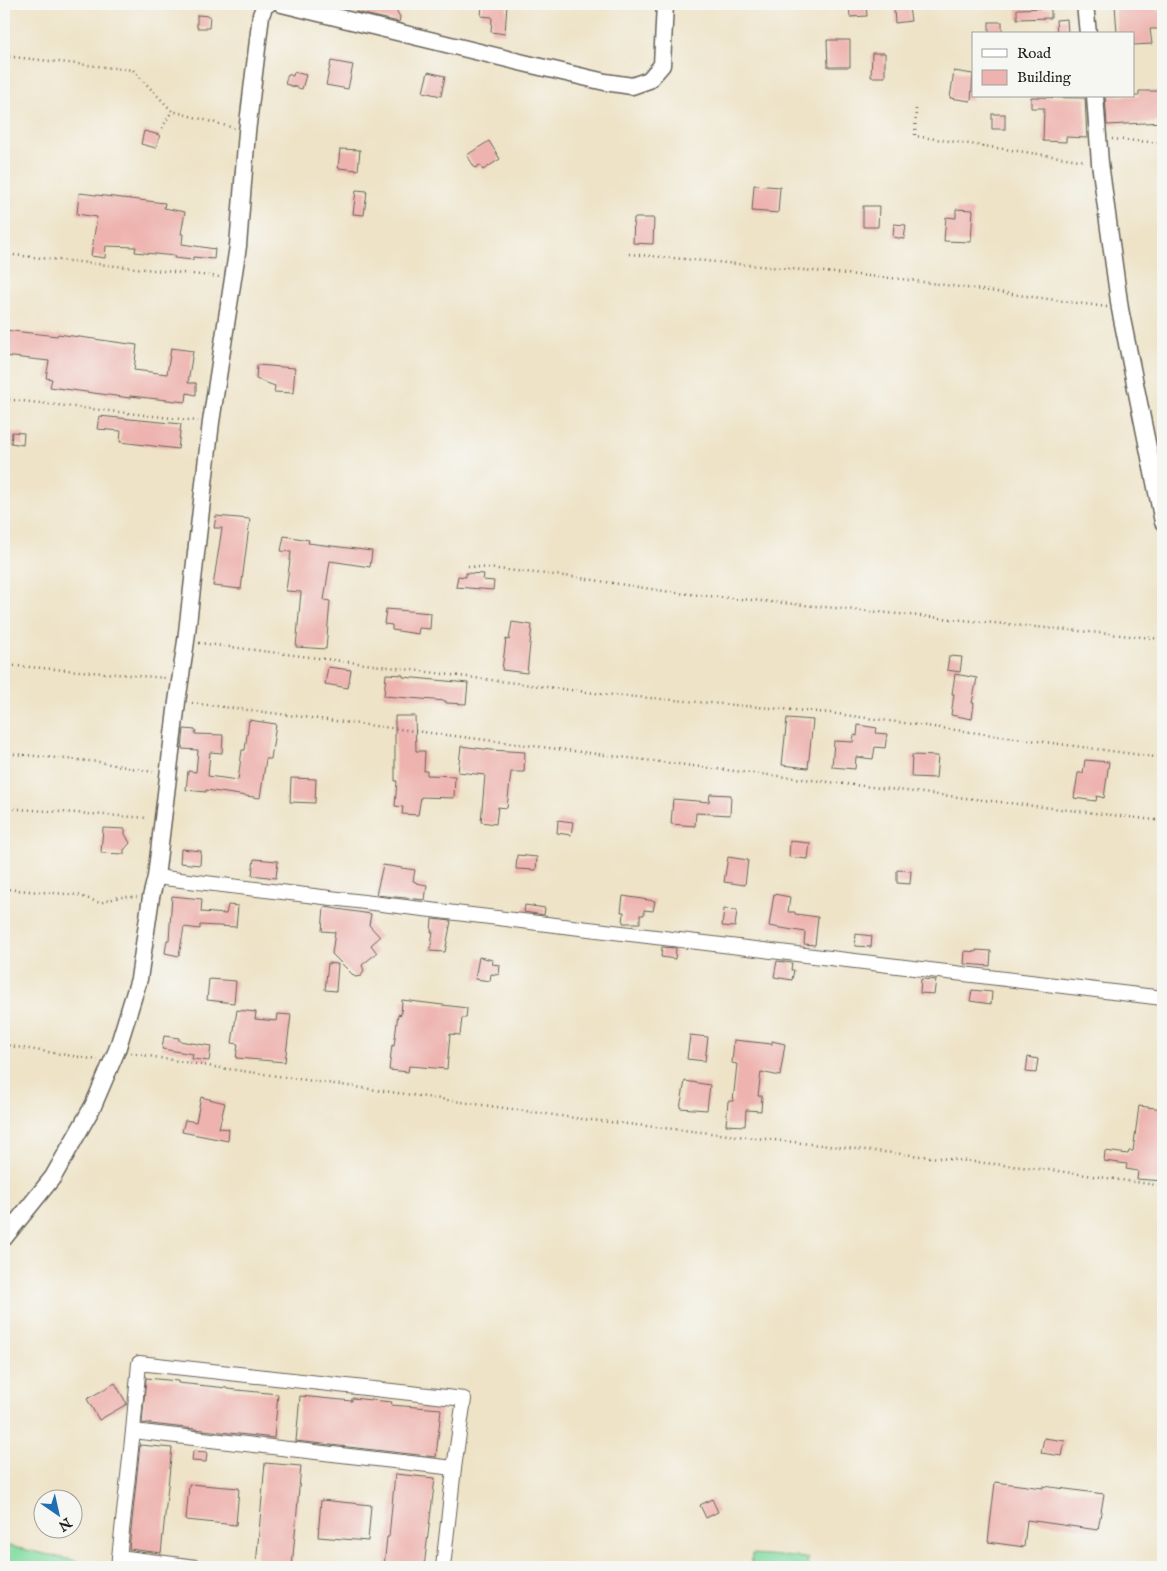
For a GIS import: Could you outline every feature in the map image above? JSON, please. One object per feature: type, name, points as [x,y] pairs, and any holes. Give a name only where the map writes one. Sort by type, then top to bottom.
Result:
[{"type":"street","points":[[4,1238],[53,1176],[93,1106],[115,1056],[139,979],[151,897],[156,877],[212,422],[238,246],[247,132],[261,15],[265,5],[268,4]]},
{"type":"street","points":[[282,4],[532,65],[605,82],[632,86],[650,80],[662,65],[665,4]]},
{"type":"street","points":[[1085,4],[1088,32]]},
{"type":"street","points":[[1095,98],[1100,162],[1120,309],[1163,522]]},
{"type":"street","points":[[156,877],[1163,998]]},
{"type":"street","points":[[196,1567],[118,1562],[134,1431],[139,1363],[464,1399],[443,1567]]},
{"type":"street","points":[[134,1431],[454,1468]]},
{"type":"path","points":[[4,56],[133,70],[172,111],[247,132]]},
{"type":"path","points":[[916,109],[915,136],[1100,162]]},
{"type":"path","points":[[162,128],[172,111]]},
{"type":"path","points":[[1099,138],[1163,143]]},
{"type":"path","points":[[4,254],[232,278]]},
{"type":"path","points":[[629,254],[901,278],[1120,309]]},
{"type":"path","points":[[4,399],[212,422]]},
{"type":"path","points":[[468,566],[574,576],[677,593],[1163,639]]},
{"type":"path","points":[[186,641],[602,694],[830,713],[1163,758]]},
{"type":"path","points":[[4,665],[180,679]]},
{"type":"path","points":[[177,702],[709,768],[1163,821]]},
{"type":"path","points":[[4,753],[100,762],[168,774]]},
{"type":"path","points":[[4,808],[162,818]]},
{"type":"path","points":[[4,889],[78,894],[100,903],[119,897],[151,897]]},
{"type":"path","points":[[4,1046],[214,1067],[582,1119],[1058,1171],[1163,1186]]},
{"type":"green space","points":[[4,1545],[95,1565],[95,1567],[4,1567]]},
{"type":"green space","points":[[752,1554],[808,1558],[807,1567],[751,1567]]},
{"type":"building","points":[[358,4],[388,4],[394,6],[400,17],[399,22],[356,12]]},
{"type":"building","points":[[482,4],[507,4],[505,34],[491,32],[492,17],[481,16]]},
{"type":"building","points":[[849,4],[866,4],[867,16],[850,17]]},
{"type":"building","points":[[1115,4],[1158,4],[1158,12],[1163,12],[1163,26],[1159,26],[1159,29],[1150,29],[1152,44],[1134,45],[1134,32],[1117,32]]},
{"type":"building","points":[[909,8],[911,21],[895,23],[894,10]]},
{"type":"building","points":[[1051,8],[1051,18],[1017,19],[1017,9]]},
{"type":"building","points":[[197,15],[210,16],[209,28],[197,28]]},
{"type":"building","points":[[1067,19],[1068,32],[1057,32],[1056,20]]},
{"type":"building","points":[[989,22],[1002,22],[1002,32],[989,32]]},
{"type":"building","points":[[827,40],[850,40],[850,67],[828,67]]},
{"type":"building","points":[[872,53],[885,53],[885,77],[871,77]]},
{"type":"building","points":[[331,61],[353,65],[348,89],[326,85]]},
{"type":"building","points":[[954,71],[972,74],[971,101],[950,98]]},
{"type":"building","points":[[294,72],[306,75],[302,89],[285,84],[288,74],[293,76]]},
{"type":"building","points":[[428,72],[445,76],[441,96],[423,92]]},
{"type":"building","points":[[1139,91],[1163,91],[1163,122],[1107,125],[1105,98],[1134,98],[1134,96],[1139,96]]},
{"type":"building","points":[[1031,98],[1085,98],[1087,138],[1066,137],[1066,142],[1043,141],[1044,108],[1031,108]]},
{"type":"building","points":[[992,114],[1005,114],[1005,129],[992,129]]},
{"type":"building","points":[[144,131],[160,135],[156,148],[141,144]]},
{"type":"building","points":[[489,141],[500,159],[483,170],[480,165],[475,168],[467,155]]},
{"type":"building","points":[[340,149],[360,150],[358,170],[338,168]]},
{"type":"building","points":[[754,185],[780,187],[778,213],[752,211]]},
{"type":"building","points":[[356,190],[367,191],[364,215],[353,214]]},
{"type":"building","points":[[79,193],[165,203],[164,208],[185,212],[181,234],[183,234],[182,244],[215,249],[214,259],[193,257],[193,260],[174,258],[175,256],[135,252],[136,247],[106,246],[105,258],[91,256],[97,217],[77,214]]},
{"type":"building","points":[[863,206],[879,206],[878,227],[863,227]]},
{"type":"building","points":[[956,209],[973,210],[971,242],[944,241],[946,217],[956,218]]},
{"type":"building","points":[[634,218],[654,218],[653,244],[633,243]]},
{"type":"building","points":[[894,224],[906,225],[904,239],[893,237]]},
{"type":"building","points":[[4,330],[57,336],[58,334],[137,345],[134,370],[167,374],[171,348],[193,351],[188,383],[196,383],[196,395],[187,393],[186,402],[130,396],[130,398],[50,387],[52,379],[46,378],[49,361],[4,356]]},
{"type":"building","points":[[257,365],[295,368],[293,393],[274,392],[275,386],[256,379]]},
{"type":"building","points":[[99,416],[181,424],[178,449],[120,442],[121,431],[97,429]]},
{"type":"building","points":[[12,432],[24,433],[23,445],[11,443]]},
{"type":"building","points":[[216,516],[250,519],[241,589],[213,586],[222,528],[214,528]]},
{"type":"building","points":[[284,536],[309,540],[308,543],[372,551],[370,567],[330,561],[324,600],[330,601],[326,649],[296,647],[301,592],[286,591],[291,552],[281,551]]},
{"type":"building","points":[[466,573],[484,574],[483,580],[494,581],[493,590],[456,587],[458,576],[466,577]]},
{"type":"building","points":[[386,609],[431,613],[430,629],[419,628],[418,634],[392,630],[392,625],[384,624]]},
{"type":"building","points":[[512,622],[532,625],[527,673],[502,670],[506,639],[509,640]]},
{"type":"building","points":[[949,656],[962,657],[960,672],[947,670]]},
{"type":"building","points":[[328,667],[351,670],[348,688],[325,684]]},
{"type":"building","points":[[386,674],[468,683],[466,704],[384,696]]},
{"type":"building","points":[[955,674],[977,678],[972,703],[974,703],[972,719],[951,715]]},
{"type":"building","points":[[395,716],[415,716],[416,751],[425,751],[424,771],[427,771],[427,775],[455,776],[454,798],[421,797],[418,815],[402,814],[403,807],[395,806],[397,781],[395,781]]},
{"type":"building","points":[[787,718],[813,720],[808,768],[782,765]]},
{"type":"building","points":[[249,720],[276,724],[271,759],[266,759],[260,798],[206,790],[206,792],[186,790],[188,771],[196,772],[198,750],[182,749],[184,729],[196,730],[195,734],[223,735],[222,753],[210,752],[208,776],[238,780]]},
{"type":"building","points":[[858,725],[877,728],[876,733],[887,734],[885,748],[875,747],[873,759],[856,757],[855,769],[832,767],[834,741],[853,742],[854,735],[857,736]]},
{"type":"building","points":[[461,746],[525,752],[524,772],[511,772],[507,808],[498,807],[496,824],[481,822],[485,775],[458,772]]},
{"type":"building","points":[[912,755],[938,756],[936,778],[911,777]]},
{"type":"building","points":[[1085,760],[1109,762],[1104,798],[1097,796],[1096,801],[1074,798],[1078,773],[1083,773]]},
{"type":"building","points":[[291,778],[316,779],[315,803],[290,802]]},
{"type":"building","points":[[710,794],[731,795],[730,815],[696,813],[695,826],[671,824],[673,799],[709,802]]},
{"type":"building","points":[[558,820],[573,822],[571,835],[557,833]]},
{"type":"building","points":[[103,828],[125,829],[125,834],[130,843],[124,850],[124,854],[101,853]]},
{"type":"building","points":[[790,841],[810,843],[808,859],[789,857]]},
{"type":"building","points":[[181,849],[201,851],[200,865],[180,863]]},
{"type":"building","points":[[517,855],[537,857],[536,870],[516,869]]},
{"type":"building","points":[[728,857],[748,860],[745,885],[724,882]]},
{"type":"building","points":[[254,859],[278,861],[276,878],[252,875]]},
{"type":"building","points":[[383,865],[415,870],[413,881],[427,885],[425,900],[376,895]]},
{"type":"building","points":[[897,870],[911,871],[910,884],[897,883]]},
{"type":"building","points":[[774,894],[790,897],[788,912],[818,917],[815,945],[804,944],[805,932],[769,926]]},
{"type":"building","points":[[172,896],[202,899],[201,912],[226,914],[228,905],[238,906],[236,927],[200,925],[200,929],[184,927],[179,956],[165,953],[167,940],[169,940]]},
{"type":"building","points":[[623,896],[655,901],[653,911],[644,910],[644,915],[640,915],[640,923],[623,923],[624,912],[621,912]]},
{"type":"building","points":[[525,905],[545,908],[544,915],[524,912]]},
{"type":"building","points":[[324,907],[371,914],[369,925],[380,937],[371,945],[377,953],[362,965],[364,971],[361,976],[355,977],[332,954],[335,932],[322,931]]},
{"type":"building","points":[[724,909],[737,910],[735,927],[722,926]]},
{"type":"building","points":[[432,919],[451,921],[445,952],[430,951],[433,932],[431,932]]},
{"type":"building","points":[[856,934],[872,936],[871,947],[855,946]]},
{"type":"building","points":[[662,947],[676,948],[675,959],[661,957]]},
{"type":"building","points":[[976,950],[991,951],[990,966],[964,964],[965,951],[976,952]]},
{"type":"building","points":[[479,957],[493,960],[492,964],[500,965],[499,975],[491,974],[490,981],[475,979]]},
{"type":"building","points":[[777,961],[792,963],[791,970],[794,970],[792,980],[774,977]]},
{"type":"building","points":[[328,963],[338,964],[336,991],[325,990]]},
{"type":"building","points":[[209,979],[236,981],[234,1003],[207,1000]]},
{"type":"building","points":[[921,979],[936,980],[934,994],[920,993]]},
{"type":"building","points":[[972,990],[992,992],[991,1004],[970,1001]]},
{"type":"building","points":[[402,1000],[467,1008],[466,1018],[462,1018],[460,1035],[450,1034],[447,1069],[409,1066],[408,1072],[389,1070],[398,1014],[401,1015]]},
{"type":"building","points":[[237,1010],[256,1012],[255,1019],[277,1021],[278,1014],[291,1015],[285,1062],[236,1058],[238,1044],[232,1043]]},
{"type":"building","points":[[690,1035],[708,1037],[705,1061],[687,1059]]},
{"type":"building","points":[[164,1036],[179,1038],[179,1041],[211,1046],[209,1061],[192,1059],[193,1054],[162,1049]]},
{"type":"building","points":[[734,1040],[772,1044],[772,1041],[785,1044],[780,1076],[761,1072],[758,1096],[762,1096],[761,1111],[746,1110],[745,1126],[726,1125],[728,1101],[733,1101],[737,1064],[732,1063]]},
{"type":"building","points":[[1028,1057],[1038,1059],[1036,1073],[1026,1072]]},
{"type":"building","points":[[685,1081],[710,1085],[707,1110],[680,1108]]},
{"type":"building","points":[[201,1097],[225,1103],[219,1128],[229,1129],[228,1141],[182,1132],[185,1120],[196,1122]]},
{"type":"building","points":[[1139,1106],[1163,1109],[1161,1155],[1163,1155],[1163,1181],[1137,1179],[1138,1171],[1126,1169],[1127,1164],[1104,1161],[1105,1151],[1128,1154],[1129,1151],[1133,1151]]},
{"type":"building","points":[[146,1378],[278,1394],[274,1438],[142,1423]]},
{"type":"building","points":[[115,1383],[127,1404],[99,1420],[87,1399]]},
{"type":"building","points":[[300,1396],[352,1401],[352,1398],[392,1402],[391,1405],[441,1409],[436,1457],[296,1441]]},
{"type":"building","points":[[1044,1438],[1065,1441],[1062,1456],[1041,1453]]},
{"type":"building","points":[[140,1445],[172,1448],[161,1553],[129,1549]]},
{"type":"building","points":[[193,1451],[207,1452],[206,1462],[192,1461]]},
{"type":"building","points":[[265,1463],[301,1466],[292,1567],[256,1566]]},
{"type":"building","points":[[395,1474],[435,1478],[424,1567],[384,1567]]},
{"type":"building","points":[[995,1482],[1104,1494],[1098,1530],[1027,1520],[1024,1547],[988,1542]]},
{"type":"building","points":[[189,1484],[239,1488],[236,1525],[186,1520]]},
{"type":"building","points":[[712,1499],[718,1512],[706,1518],[700,1505]]},
{"type":"building","points":[[321,1500],[371,1505],[368,1541],[318,1537]]}]
